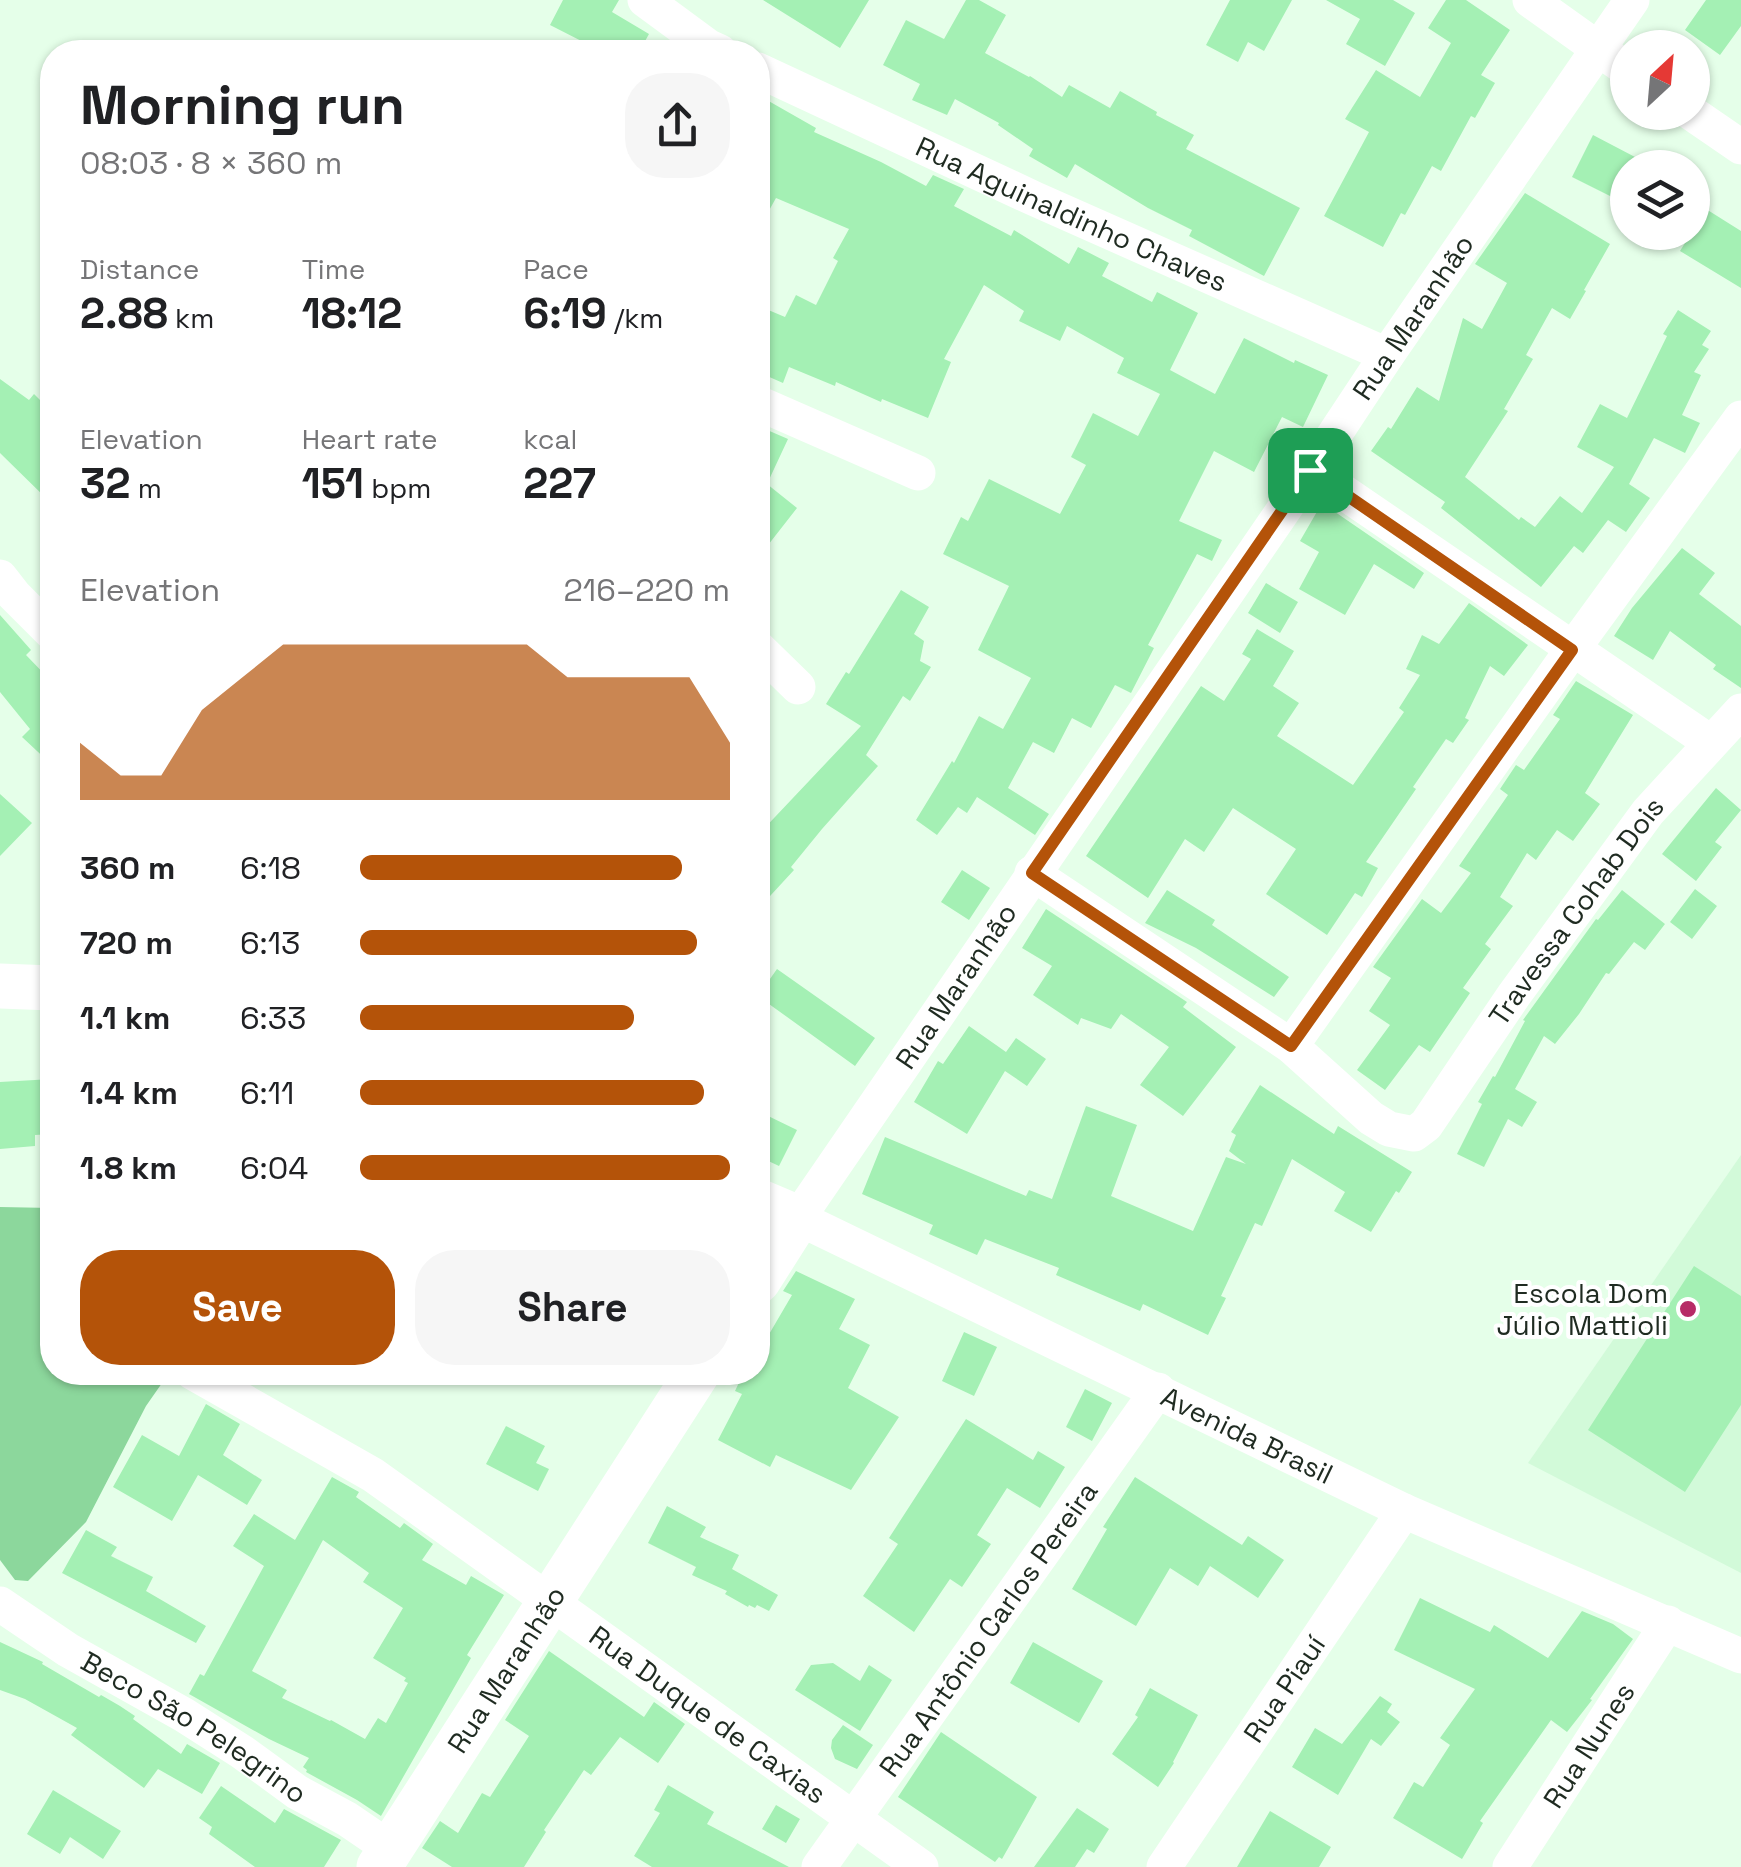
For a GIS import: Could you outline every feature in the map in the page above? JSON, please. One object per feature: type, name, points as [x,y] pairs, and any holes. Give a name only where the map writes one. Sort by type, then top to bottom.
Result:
[{"type":"street","points":[[645,0],[699,40]]},
{"type":"street","points":[[1530,0],[1610,58]]},
{"type":"street","name":"Rua Maranhão","points":[[770,1238],[778,1210],[1032,873],[1632,0]]},
{"type":"street","name":"Rua Aguinaldinho Chaves","points":[[770,76],[986,177],[1387,355]]},
{"type":"street","points":[[1710,126],[1741,147]]},
{"type":"street","points":[[770,409],[918,473]]},
{"type":"street","points":[[1032,873],[1291,1046],[1741,418]]},
{"type":"street","points":[[1310,470],[1710,742]]},
{"type":"street","points":[[0,577],[40,621]]},
{"type":"street","points":[[770,660],[798,687]]},
{"type":"street","name":"Travessa Cohab Dois","points":[[1291,1046],[1371,1118],[1389,1129],[1414,1134],[1426,1125],[1514,994],[1637,826],[1741,710]]},
{"type":"street","points":[[0,986],[40,988]]},
{"type":"street","name":"Avenida Brasil","points":[[778,1210],[1404,1511],[1741,1656]]},
{"type":"street","name":"Rua Duque de Caxias","points":[[215,1385],[373,1475],[921,1867]]},
{"type":"street","name":"Rua Maranhão","points":[[385,1858],[690,1385]]},
{"type":"street","name":"Rua Antônio Carlos Pereira","points":[[819,1867],[1158,1390]]},
{"type":"street","name":"Rua Piauí","points":[[1164,1867],[1404,1511]]},
{"type":"street","name":"Beco São Pelegrino","points":[[0,1604],[68,1650],[184,1714],[297,1792],[347,1819],[385,1858]]},
{"type":"street","name":"Rua Nunes","points":[[1510,1867],[1668,1623]]},
{"type":"shaded area","name":"Escola Dom Júlio Mattioli","points":[[1741,1155],[1741,1573],[1528,1463]]},
{"type":"green space","points":[[0,1207],[40,1208],[40,1385],[161,1385],[86,1522],[28,1581],[15,1580],[0,1560]]},
{"type":"building","points":[[563,0],[619,0],[612,12],[649,34],[646,40],[579,40],[550,25]]},
{"type":"building","points":[[763,0],[869,0],[840,48]]},
{"type":"building","points":[[966,0],[979,0],[1006,15],[985,53],[1062,97],[1069,85],[1110,108],[1120,91],[1194,135],[1186,149],[1300,208],[1264,276],[1189,236],[1192,230],[1075,164],[1067,178],[1029,156],[1033,149],[999,123],[955,99],[947,115],[912,100],[920,84],[883,65],[906,20],[944,39]]},
{"type":"building","points":[[1230,0],[1292,0],[1264,51],[1248,42],[1238,62],[1206,45]]},
{"type":"building","points":[[1326,0],[1393,0],[1415,13],[1385,66],[1346,44],[1360,19]]},
{"type":"building","points":[[1446,0],[1466,0],[1510,30],[1481,75],[1495,83],[1475,118],[1471,116],[1441,171],[1432,166],[1383,247],[1324,216],[1369,132],[1345,119],[1376,70],[1420,97],[1451,43],[1428,28]]},
{"type":"building","points":[[1706,0],[1741,0],[1741,26],[1720,55],[1710,48],[1710,30],[1685,30]]},
{"type":"building","points":[[770,102],[816,128],[814,132],[926,186],[933,175],[964,189],[954,206],[1011,236],[1014,230],[1069,264],[1078,247],[1109,263],[1102,276],[1152,302],[1157,292],[1198,313],[1170,370],[1215,394],[1244,338],[1328,375],[1303,427],[1282,417],[1254,472],[1214,451],[1179,521],[1222,540],[1212,561],[1197,554],[1148,645],[1154,648],[1131,693],[1115,685],[1091,728],[1072,718],[1054,753],[1033,742],[1008,788],[1049,814],[1035,835],[977,797],[967,813],[958,807],[937,835],[916,820],[979,716],[1003,729],[1031,678],[978,650],[1009,586],[943,554],[961,517],[968,521],[989,479],[1060,514],[1086,465],[1071,457],[1093,413],[1138,436],[1160,394],[1117,373],[1124,358],[1067,326],[1060,341],[1019,321],[1024,311],[984,285],[944,359],[951,362],[928,418],[789,367],[783,383],[770,377],[770,311],[785,317],[796,295],[816,305],[838,261],[833,258],[849,229],[776,198],[770,209]]},
{"type":"building","points":[[1593,135],[1622,150],[1610,150],[1610,196],[1572,177]]},
{"type":"building","points":[[1525,193],[1610,244],[1570,319],[1552,308],[1526,355],[1533,359],[1504,409],[1508,411],[1465,477],[1519,520],[1521,517],[1535,527],[1560,496],[1582,513],[1614,467],[1577,447],[1600,404],[1627,418],[1667,336],[1663,334],[1678,310],[1711,331],[1702,345],[1709,349],[1694,372],[1701,375],[1682,415],[1700,423],[1685,453],[1654,438],[1629,484],[1650,498],[1626,532],[1608,520],[1583,553],[1574,546],[1541,587],[1441,508],[1445,502],[1371,451],[1388,427],[1391,429],[1417,387],[1439,401],[1463,318],[1482,329],[1507,283],[1475,264]]},
{"type":"building","points":[[1710,212],[1741,231],[1741,288],[1680,251],[1710,250]]},
{"type":"building","points":[[0,379],[29,400],[34,394],[40,400],[40,492],[0,453]]},
{"type":"building","points":[[770,431],[788,439],[770,478]]},
{"type":"building","points":[[770,486],[797,508],[770,543]]},
{"type":"building","points":[[1322,503],[1424,573],[1414,589],[1374,564],[1345,615],[1299,589],[1319,552],[1300,541]]},
{"type":"building","points":[[1682,548],[1715,573],[1699,594],[1741,626],[1741,688],[1670,631],[1653,660],[1614,636]]},
{"type":"building","points":[[1266,583],[1298,602],[1280,633],[1248,613]]},
{"type":"building","points":[[901,590],[929,607],[914,634],[924,641],[920,661],[931,667],[910,701],[903,696],[866,755],[878,766],[770,896],[770,822],[861,726],[826,704],[846,672],[849,674]]},
{"type":"building","points":[[1469,603],[1528,645],[1504,676],[1490,666],[1465,718],[1469,720],[1453,743],[1446,739],[1366,862],[1378,868],[1362,897],[1355,893],[1327,935],[1266,894],[1296,849],[1233,808],[1204,852],[1185,839],[1148,898],[1086,856],[1201,686],[1224,701],[1251,659],[1242,654],[1257,629],[1294,651],[1273,686],[1299,703],[1277,736],[1353,785],[1404,712],[1399,708],[1420,675],[1406,669],[1422,635],[1439,644]]},
{"type":"building","points":[[0,615],[31,650],[26,655],[40,670],[40,754],[22,737],[30,729],[0,692]]},
{"type":"building","points":[[1576,681],[1633,715],[1585,793],[1600,804],[1573,841],[1557,830],[1536,860],[1527,853],[1500,897],[1513,906],[1485,944],[1491,949],[1463,988],[1470,993],[1430,1052],[1419,1045],[1385,1090],[1357,1070],[1390,1025],[1369,1011],[1391,978],[1373,967],[1422,899],[1441,913],[1471,873],[1459,866],[1508,795],[1500,789],[1516,765],[1524,770],[1560,719],[1553,715]]},
{"type":"building","points":[[1716,788],[1741,810],[1715,842],[1722,847],[1696,881],[1662,854]]},
{"type":"building","points":[[0,794],[32,823],[0,856]]},
{"type":"building","points":[[962,870],[990,888],[969,920],[941,902]]},
{"type":"building","points":[[1695,889],[1717,906],[1692,939],[1670,922]]},
{"type":"building","points":[[1167,890],[1215,920],[1212,925],[1289,977],[1274,997],[1196,948],[1145,923]]},
{"type":"building","points":[[1622,890],[1665,924],[1645,950],[1634,942],[1606,973],[1555,1044],[1544,1036],[1515,1089],[1537,1102],[1522,1127],[1508,1119],[1484,1167],[1457,1154],[1482,1104],[1478,1102],[1523,1020],[1596,919]]},
{"type":"building","points":[[1046,909],[1187,1002],[1183,1007],[1236,1047],[1183,1116],[1140,1085],[1169,1047],[1121,1014],[1111,1029],[1081,1018],[1078,1025],[1033,995],[1052,966],[1022,948]]},
{"type":"building","points":[[777,969],[875,1038],[855,1066],[770,1005],[770,979]]},
{"type":"building","points":[[969,1026],[1006,1052],[1016,1038],[1046,1059],[1027,1086],[1005,1071],[967,1134],[914,1102],[938,1061],[943,1064]]},
{"type":"building","points":[[40,1080],[40,1135],[35,1135],[35,1146],[0,1149],[0,1082]]},
{"type":"building","points":[[1260,1085],[1334,1134],[1338,1126],[1412,1172],[1371,1232],[1334,1211],[1345,1192],[1292,1159],[1262,1226],[1255,1223],[1221,1296],[1226,1298],[1208,1335],[1143,1304],[1140,1311],[1056,1275],[1059,1268],[985,1239],[977,1255],[929,1234],[933,1225],[862,1194],[885,1137],[1026,1196],[1029,1190],[1052,1199],[1086,1106],[1137,1125],[1111,1196],[1193,1231],[1226,1157],[1246,1164],[1229,1151],[1236,1135],[1231,1132]]},
{"type":"building","points":[[770,1117],[797,1130],[779,1166],[770,1162]]},
{"type":"building","points":[[1694,1266],[1741,1296],[1741,1405],[1685,1492],[1588,1430]]},
{"type":"building","points":[[796,1271],[855,1299],[839,1329],[870,1345],[848,1388],[899,1417],[851,1490],[776,1455],[770,1467],[718,1440],[742,1394],[735,1391],[738,1385],[770,1385],[770,1333],[792,1295],[783,1291]]},
{"type":"building","points":[[964,1332],[997,1347],[974,1396],[942,1381]]},
{"type":"building","points":[[1085,1389],[1112,1403],[1092,1441],[1066,1427]]},
{"type":"building","points":[[206,1404],[240,1424],[223,1455],[262,1480],[247,1505],[198,1475],[172,1521],[113,1487],[142,1435],[179,1456]]},
{"type":"building","points":[[966,1419],[1033,1460],[1038,1451],[1065,1467],[1040,1508],[1007,1488],[977,1535],[991,1544],[962,1587],[950,1579],[914,1632],[863,1596],[898,1544],[889,1538]]},
{"type":"building","points":[[506,1426],[545,1446],[536,1463],[549,1469],[538,1491],[486,1464]]},
{"type":"building","points":[[332,1477],[359,1492],[356,1497],[400,1528],[404,1523],[433,1544],[422,1560],[466,1585],[471,1576],[504,1595],[467,1655],[471,1658],[381,1816],[306,1772],[303,1767],[309,1758],[189,1694],[200,1674],[204,1676],[264,1566],[233,1546],[254,1514],[295,1540]],"holes":[[[323,1540],[369,1573],[363,1582],[403,1608],[373,1658],[408,1683],[386,1723],[378,1718],[365,1739],[282,1698],[287,1690],[252,1671]]]},
{"type":"building","points":[[1135,1477],[1242,1545],[1248,1536],[1284,1560],[1258,1598],[1210,1566],[1198,1586],[1170,1568],[1136,1626],[1072,1589],[1107,1529],[1103,1527]]},
{"type":"building","points":[[667,1506],[706,1527],[700,1537],[739,1555],[732,1569],[778,1595],[769,1611],[757,1605],[748,1607],[725,1594],[727,1591],[692,1575],[696,1567],[648,1543]]},
{"type":"building","points":[[86,1530],[117,1547],[111,1556],[153,1577],[146,1591],[206,1626],[196,1643],[62,1573]]},
{"type":"building","points":[[1420,1598],[1490,1632],[1494,1625],[1548,1658],[1582,1611],[1613,1624],[1633,1639],[1567,1732],[1551,1720],[1480,1821],[1483,1823],[1462,1859],[1393,1818],[1414,1782],[1423,1787],[1450,1745],[1440,1738],[1475,1689],[1394,1650]]},
{"type":"building","points":[[0,1642],[120,1706],[181,1754],[187,1744],[220,1763],[202,1794],[158,1769],[144,1788],[71,1735],[77,1728],[0,1690]]},
{"type":"building","points":[[1033,1642],[1103,1681],[1079,1723],[1010,1683]]},
{"type":"building","points":[[549,1651],[644,1717],[654,1702],[685,1724],[658,1763],[620,1737],[591,1775],[584,1770],[524,1867],[452,1867],[422,1848],[440,1821],[458,1833],[482,1793],[490,1797],[529,1736],[505,1720]]},
{"type":"building","points":[[833,1663],[860,1681],[869,1665],[892,1680],[860,1731],[795,1690],[811,1665]]},
{"type":"building","points":[[1150,1688],[1198,1715],[1158,1787],[1112,1754],[1138,1717],[1135,1715]]},
{"type":"building","points":[[1380,1696],[1392,1704],[1387,1712],[1400,1722],[1381,1746],[1371,1739],[1338,1795],[1292,1767],[1315,1728],[1342,1744]]},
{"type":"building","points":[[843,1725],[873,1745],[857,1769],[835,1759],[831,1748]]},
{"type":"building","points":[[941,1732],[1037,1797],[1002,1859],[999,1857],[995,1862],[898,1797]]},
{"type":"building","points":[[668,1785],[714,1812],[707,1824],[789,1867],[652,1867],[634,1856],[660,1813],[654,1810]]},
{"type":"building","points":[[221,1786],[275,1823],[284,1809],[341,1840],[324,1867],[255,1867],[209,1834],[212,1827],[199,1818]]},
{"type":"building","points":[[53,1790],[121,1831],[103,1859],[70,1837],[60,1854],[27,1834]]},
{"type":"building","points":[[776,1805],[800,1819],[786,1843],[762,1829]]},
{"type":"building","points":[[1077,1808],[1109,1829],[1094,1853],[1087,1849],[1075,1867],[1034,1867]]},
{"type":"building","points":[[1270,1811],[1331,1847],[1319,1867],[1237,1867]]},
{"type":"place","name":"Escola Dom Júlio Mattioli","points":[[1688,1309]]},
{"type":"route","points":[[1310,470],[1572,650],[1291,1046],[1032,873],[1310,470]]}]
